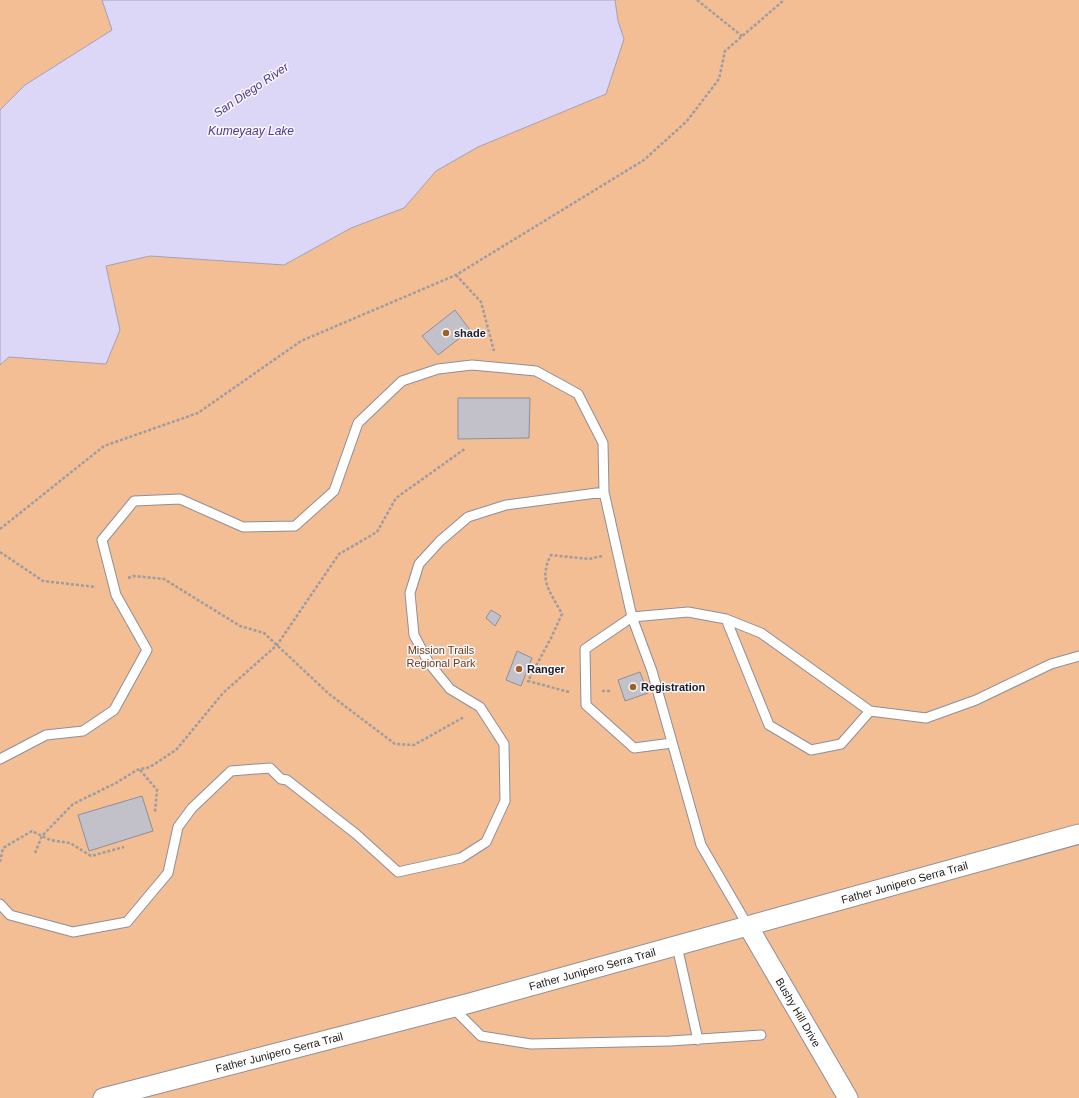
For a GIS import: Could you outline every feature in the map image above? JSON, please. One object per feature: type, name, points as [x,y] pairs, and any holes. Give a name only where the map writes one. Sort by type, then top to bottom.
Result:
[{"type":"street","name":"Father Junipero Serra Trail","points":[[103,1098],[453,1008],[1079,834]]},
{"type":"street","name":"Bushy Hill Drive","points":[[748,926],[848,1098]]},
{"type":"lane","points":[[0,759],[46,735],[83,731],[114,710],[147,650],[116,595],[102,540],[134,501],[180,498],[243,527],[295,526],[334,491],[358,423],[402,381],[438,369],[472,365],[536,371],[578,394],[603,443],[604,492],[632,617],[652,671],[701,845],[748,926]]},
{"type":"lane","points":[[0,904],[10,915],[73,932],[127,922],[168,873],[178,827],[192,808],[231,772],[270,768],[281,779],[287,780],[356,834],[398,872],[461,858],[486,842],[505,801],[504,744],[480,708],[450,689],[429,663],[414,635],[410,593],[419,564],[440,540],[468,517],[506,505],[604,492]]},
{"type":"lane","points":[[672,743],[634,748],[586,705],[585,649],[632,617],[688,612],[726,619],[761,633],[870,711],[926,718],[976,700],[1051,664],[1079,656]]},
{"type":"lane","points":[[726,619],[769,725],[811,750],[841,744],[870,711]]},
{"type":"lane","points":[[677,946],[698,1040]]},
{"type":"lane","points":[[453,1008],[481,1036],[531,1044],[698,1040],[761,1035]]},
{"type":"path","points":[[698,0],[742,36]]},
{"type":"path","points":[[0,529],[104,446],[198,413],[301,341],[456,275],[644,160],[687,122],[719,79],[725,51],[784,0]]},
{"type":"path","points":[[456,275],[481,302],[498,368]]},
{"type":"path","points":[[35,853],[42,836],[73,804],[140,769],[150,767],[176,750],[223,693],[277,645],[339,554],[376,532],[396,498],[466,448]]},
{"type":"path","points":[[576,692],[569,692],[528,681],[562,614],[544,579],[545,566],[551,555],[589,559],[617,550]]},
{"type":"path","points":[[0,552],[43,581],[99,587],[113,584],[134,576],[164,579],[240,626],[264,633],[330,694],[395,744],[414,745],[480,708]]},
{"type":"path","points":[[597,691],[612,691]]},
{"type":"path","points":[[140,769],[156,790],[155,812]]},
{"type":"path","points":[[0,862],[3,848],[32,831],[50,840],[70,843],[91,856],[124,847]]},
{"type":"green space","name":"Mission Trails Regional Park","points":[[0,0],[1079,0],[1079,1098],[0,1098]]},
{"type":"water","name":"Kumeyaay Lake","points":[[102,0],[615,0],[618,21],[624,39],[606,94],[478,147],[436,171],[404,208],[351,228],[284,265],[150,256],[106,266],[120,330],[106,364],[9,357],[0,365],[0,110],[25,85],[112,30]]},
{"type":"building","name":"shade","points":[[455,310],[470,330],[438,355],[422,336]]},
{"type":"building","points":[[458,398],[530,398],[529,438],[458,439]]},
{"type":"building","points":[[491,610],[501,616],[495,626],[486,618]]},
{"type":"building","name":"Ranger","points":[[517,651],[532,658],[521,686],[506,680]]},
{"type":"building","name":"Registration","points":[[640,672],[648,693],[625,701],[618,680]]},
{"type":"building","points":[[142,796],[153,831],[89,851],[78,815]]},
{"type":"place","name":"shade","points":[[446,333]]},
{"type":"place","name":"Ranger","points":[[519,669]]},
{"type":"place","name":"Registration","points":[[633,687]]},
{"type":"water label","name":"San Diego River","points":[[251,90]]}]
